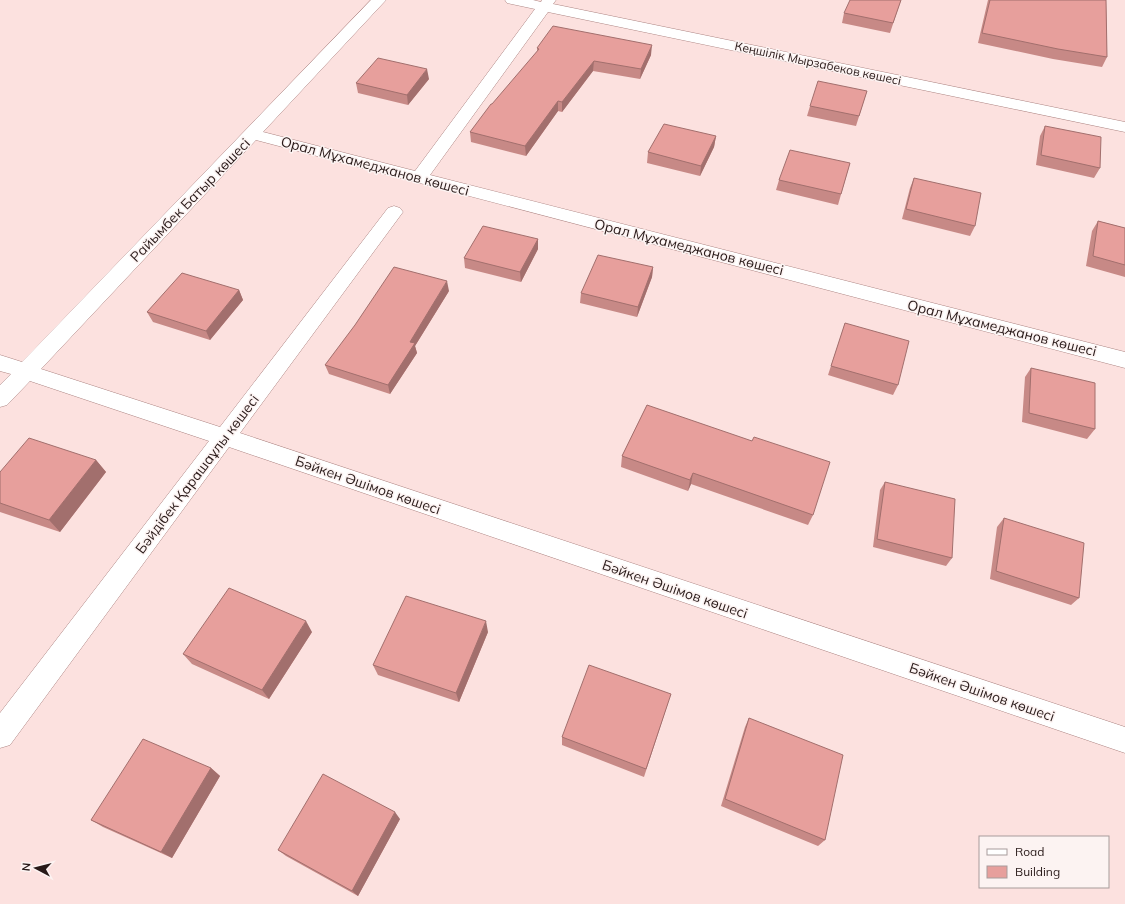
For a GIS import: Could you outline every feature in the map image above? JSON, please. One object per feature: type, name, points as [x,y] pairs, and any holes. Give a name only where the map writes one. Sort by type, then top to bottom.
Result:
[{"type":"street","name":"Райымбек Батыр көшесі","points":[[0,400],[379,0]]},
{"type":"street","name":"Кеңшілік Мырзабеков көшесі","points":[[512,0],[546,3],[1125,127]]},
{"type":"street","points":[[419,178],[546,3]]},
{"type":"street","name":"Орал Мұхамеджанов көшесі","points":[[252,134],[1125,360]]},
{"type":"street","name":"Бәйдібек Қарашаұлы көшесі","points":[[0,735],[394,212]]},
{"type":"street","name":"Бәйкен Әшімов көшесі","points":[[0,363],[225,437],[1125,740]]},
{"type":"building","points":[[850,0],[901,0],[893,23],[844,13]]},
{"type":"building","points":[[990,0],[1106,0],[1107,57],[1058,49],[982,33]]},
{"type":"building","points":[[553,26],[652,45],[641,69],[594,61],[562,102],[558,101],[525,146],[470,132],[491,104],[539,49],[537,48]]},
{"type":"building","points":[[378,58],[427,69],[407,95],[356,83]]},
{"type":"building","points":[[818,81],[867,91],[859,116],[810,106]]},
{"type":"building","points":[[664,124],[716,136],[701,166],[648,152]]},
{"type":"building","points":[[1045,126],[1101,137],[1100,168],[1041,155]]},
{"type":"building","points":[[790,150],[850,163],[841,194],[779,180]]},
{"type":"building","points":[[914,178],[981,193],[975,226],[906,209]]},
{"type":"building","points":[[1098,221],[1125,228],[1125,265],[1093,256]]},
{"type":"building","points":[[483,226],[538,239],[520,272],[464,258]]},
{"type":"building","points":[[598,255],[653,267],[638,307],[581,293]]},
{"type":"building","points":[[394,267],[447,281],[410,342],[415,343],[388,385],[325,365],[355,325]]},
{"type":"building","points":[[182,273],[239,290],[206,331],[147,312]]},
{"type":"building","points":[[845,323],[909,341],[898,385],[831,366]]},
{"type":"building","points":[[1031,368],[1095,383],[1095,429],[1029,413]]},
{"type":"building","points":[[647,405],[752,441],[754,437],[830,462],[813,515],[693,473],[690,480],[622,456]]},
{"type":"building","points":[[29,438],[96,460],[49,520],[0,503],[0,472]]},
{"type":"building","points":[[885,482],[955,499],[952,558],[877,539]]},
{"type":"building","points":[[1004,518],[1084,543],[1079,598],[996,571]]},
{"type":"building","points":[[229,588],[306,621],[262,690],[183,654]]},
{"type":"building","points":[[406,596],[486,621],[456,693],[373,665]]},
{"type":"building","points":[[589,665],[671,694],[646,769],[562,737]]},
{"type":"building","points":[[749,718],[843,755],[825,840],[725,799]]},
{"type":"building","points":[[143,739],[211,768],[161,852],[91,820]]},
{"type":"building","points":[[323,774],[395,812],[352,891],[278,850]]}]
